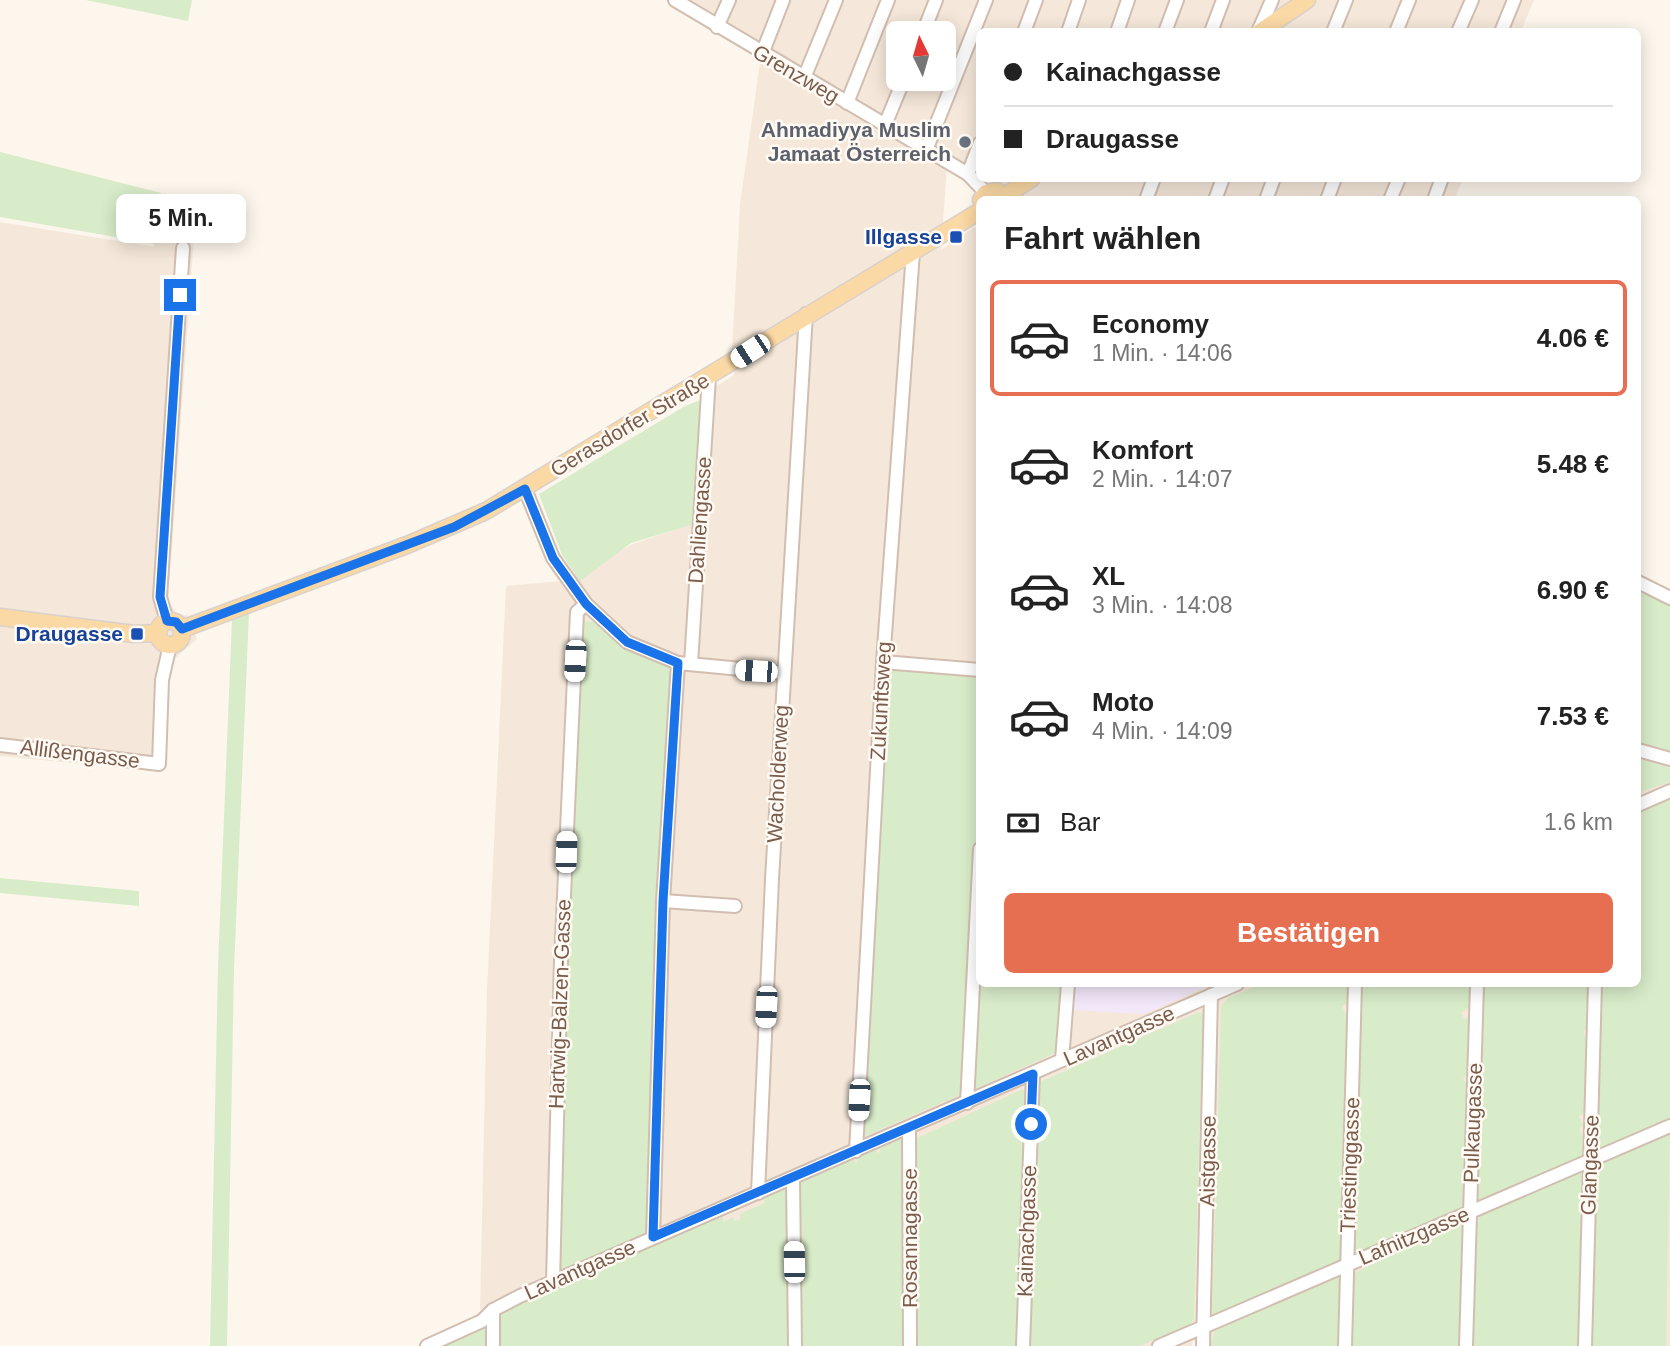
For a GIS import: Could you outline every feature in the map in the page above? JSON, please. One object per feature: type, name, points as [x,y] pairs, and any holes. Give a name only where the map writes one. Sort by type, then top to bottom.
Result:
[{"type":"main road","points":[[1265,28],[1307,0]]},
{"type":"main road","points":[[984,196],[996,191],[1012,191]]},
{"type":"main road","name":"Gerasdorfer Straße","points":[[0,617],[137,634],[169,632],[454,527],[525,489],[709,377],[806,314],[976,213]]},
{"type":"street","name":"Grenzweg","points":[[675,0],[968,174],[984,196]]},
{"type":"street","points":[[717,27],[729,0]]},
{"type":"street","points":[[762,54],[783,0]]},
{"type":"street","points":[[804,78],[836,0]]},
{"type":"street","points":[[847,103],[888,0]]},
{"type":"street","points":[[928,21],[936,0]]},
{"type":"street","points":[[926,150],[986,0]]},
{"type":"street","points":[[1026,28],[1036,0]]},
{"type":"street","points":[[1069,28],[1079,0]]},
{"type":"street","points":[[1118,28],[1128,0]]},
{"type":"street","points":[[1166,28],[1177,0]]},
{"type":"street","points":[[1212,28],[1223,0]]},
{"type":"street","points":[[1261,28],[1272,0]]},
{"type":"street","points":[[1335,28],[1346,0]]},
{"type":"street","points":[[1398,28],[1409,0]]},
{"type":"street","points":[[1460,28],[1472,0]]},
{"type":"street","points":[[1504,28],[1514,0]]},
{"type":"street","points":[[1282,28],[1288,12]]},
{"type":"street","points":[[885,125],[899,91]]},
{"type":"street","points":[[968,174],[976,153]]},
{"type":"street","points":[[169,632],[160,597],[183,248]]},
{"type":"street","name":"Zukunftsweg","points":[[856,1151],[883,662],[913,252]]},
{"type":"street","name":"Wacholderweg","points":[[758,1193],[784,673],[806,314]]},
{"type":"street","name":"Dahliengasse","points":[[653,1237],[663,901],[709,377]]},
{"type":"street","points":[[525,489],[553,558],[586,604],[627,642],[685,664],[784,673]]},
{"type":"street","points":[[1641,584],[1670,598]]},
{"type":"street","name":"Hartwig-Balzen-Gasse","points":[[553,1282],[561,970],[577,612],[586,604]]},
{"type":"street","name":"Allißengasse","points":[[0,745],[159,764],[162,680],[169,632]]},
{"type":"street","points":[[883,662],[976,670]]},
{"type":"street","points":[[1641,751],[1670,759]]},
{"type":"street","points":[[1641,804],[1670,791]]},
{"type":"street","points":[[663,901],[735,906]]},
{"type":"street","points":[[967,1103],[976,927]]},
{"type":"street","points":[[1062,1060],[1068,987]]},
{"type":"street","name":"Lavantgasse","points":[[428,1346],[481,1321],[493,1310],[653,1237],[909,1129],[1230,987]]},
{"type":"street","name":"Triestinggasse","points":[[1345,1346],[1355,987]]},
{"type":"street","name":"Pulkaugasse","points":[[1466,1346],[1477,987]]},
{"type":"street","name":"Glangasse","points":[[1585,1346],[1595,987]]},
{"type":"street","name":"Aistgasse","points":[[1203,1346],[1211,995]]},
{"type":"street","name":"Kainachgasse","points":[[1023,1346],[1033,1074]]},
{"type":"street","name":"Lafnitzgasse","points":[[1159,1346],[1670,1126]]},
{"type":"street","name":"Rosannagasse","points":[[909,1129],[910,1346]]},
{"type":"street","points":[[793,1178],[795,1346]]},
{"type":"street","points":[[493,1310],[493,1346]]},
{"type":"shaded area","points":[[681,0],[1534,0],[1522,28],[976,28],[976,172]]},
{"type":"shaded area","points":[[760,62],[947,167],[941,250],[976,228],[976,987],[1641,987],[1641,590],[1670,604],[1670,1346],[1210,1346],[1210,1337],[1193,1341],[1192,1346],[722,1346],[646,1246],[673,669],[615,641],[597,622],[584,621],[566,957],[558,1272],[480,1310],[487,991],[506,586],[561,581],[633,544],[708,518],[715,387],[734,375],[732,350],[740,205]]},
{"type":"shaded area","points":[[994,182],[1462,182],[1456,196],[1012,196]]},
{"type":"shaded area","points":[[155,215],[195,222],[168,602],[177,613],[189,616],[197,639],[173,660],[166,678],[163,772],[0,756],[0,222],[154,247]]},
{"type":"shaded area","points":[[1075,987],[1205,987],[1144,1014],[1073,1010]]},
{"type":"green space","points":[[86,0],[192,0],[188,21]]},
{"type":"green space","points":[[0,152],[161,193],[156,244],[0,217]]},
{"type":"green space","points":[[703,399],[694,524],[631,543],[580,581],[562,555],[539,494],[685,406]]},
{"type":"green space","points":[[1641,590],[1670,604],[1670,751],[1641,743]]},
{"type":"green space","points":[[249,612],[234,969],[227,1346],[210,1346],[218,966],[232,619]]},
{"type":"green space","points":[[584,621],[597,622],[615,641],[673,669],[649,1233],[558,1272],[566,957]]},
{"type":"green space","points":[[886,670],[976,678],[976,876],[962,1094],[865,1136],[861,1134]]},
{"type":"green space","points":[[1641,759],[1670,768],[1670,782],[1641,792]]},
{"type":"green space","points":[[1670,796],[1670,1120],[1597,1151],[1594,1150],[1598,987],[1641,987],[1641,808]]},
{"type":"green space","points":[[0,878],[139,891],[139,906],[0,893]]},
{"type":"green space","points":[[976,979],[976,987],[1062,987],[1055,1053],[970,1091]]},
{"type":"green space","points":[[1255,987],[1351,987],[1351,1002],[1342,1006],[1345,1013],[1351,1011],[1343,1257],[1340,1262],[1215,1316],[1212,1314],[1221,1006],[1228,998]]},
{"type":"green space","points":[[1359,987],[1473,987],[1472,1007],[1461,1012],[1464,1019],[1472,1016],[1470,1074],[1463,1078],[1465,1082],[1470,1080],[1466,1205],[1464,1209],[1356,1256],[1352,1254]]},
{"type":"green space","points":[[1480,987],[1592,987],[1591,1028],[1583,1031],[1586,1038],[1591,1038],[1588,1112],[1579,1116],[1582,1123],[1588,1120],[1588,1124],[1579,1128],[1582,1136],[1588,1133],[1587,1154],[1477,1203],[1474,1201]]},
{"type":"green space","points":[[1199,1012],[1203,1014],[1194,1319],[1191,1324],[1140,1346],[1029,1346],[1040,1082]]},
{"type":"green space","points":[[1023,1089],[1026,1091],[1019,1346],[914,1346],[913,1140]]},
{"type":"green space","points":[[1670,1133],[1666,1346],[1588,1346],[1593,1170],[1596,1166]]},
{"type":"green space","points":[[900,1138],[904,1139],[906,1346],[798,1346],[797,1188],[803,1181],[853,1158],[855,1163],[858,1162],[855,1157],[875,1148],[878,1153],[881,1152],[879,1147]]},
{"type":"green space","points":[[1583,1171],[1586,1173],[1581,1346],[1469,1346],[1476,1218]]},
{"type":"green space","points":[[784,1189],[790,1190],[793,1346],[498,1346],[498,1311],[722,1213],[723,1222],[733,1217],[735,1221],[741,1219],[739,1214],[765,1203],[763,1197]]},
{"type":"green space","points":[[1463,1223],[1462,1346],[1349,1346],[1351,1274]]},
{"type":"green space","points":[[1339,1277],[1342,1279],[1340,1346],[1210,1346],[1215,1330]]},
{"type":"green space","points":[[489,1324],[488,1346],[439,1346]]},
{"type":"place","name":"Ahmadiyya Muslim Jamaat Österreich","points":[[965,142]]},
{"type":"place","name":"Illgasse","points":[[956,237]]},
{"type":"place","name":"Draugasse","points":[[137,634]]},
{"type":"route","points":[[180,295],[160,597],[167,621],[176,622],[182,629],[454,527],[525,489],[540,532],[553,558],[586,604],[627,642],[678,663],[663,901],[652,1186],[653,1237],[1033,1074],[1031,1124]]}]
